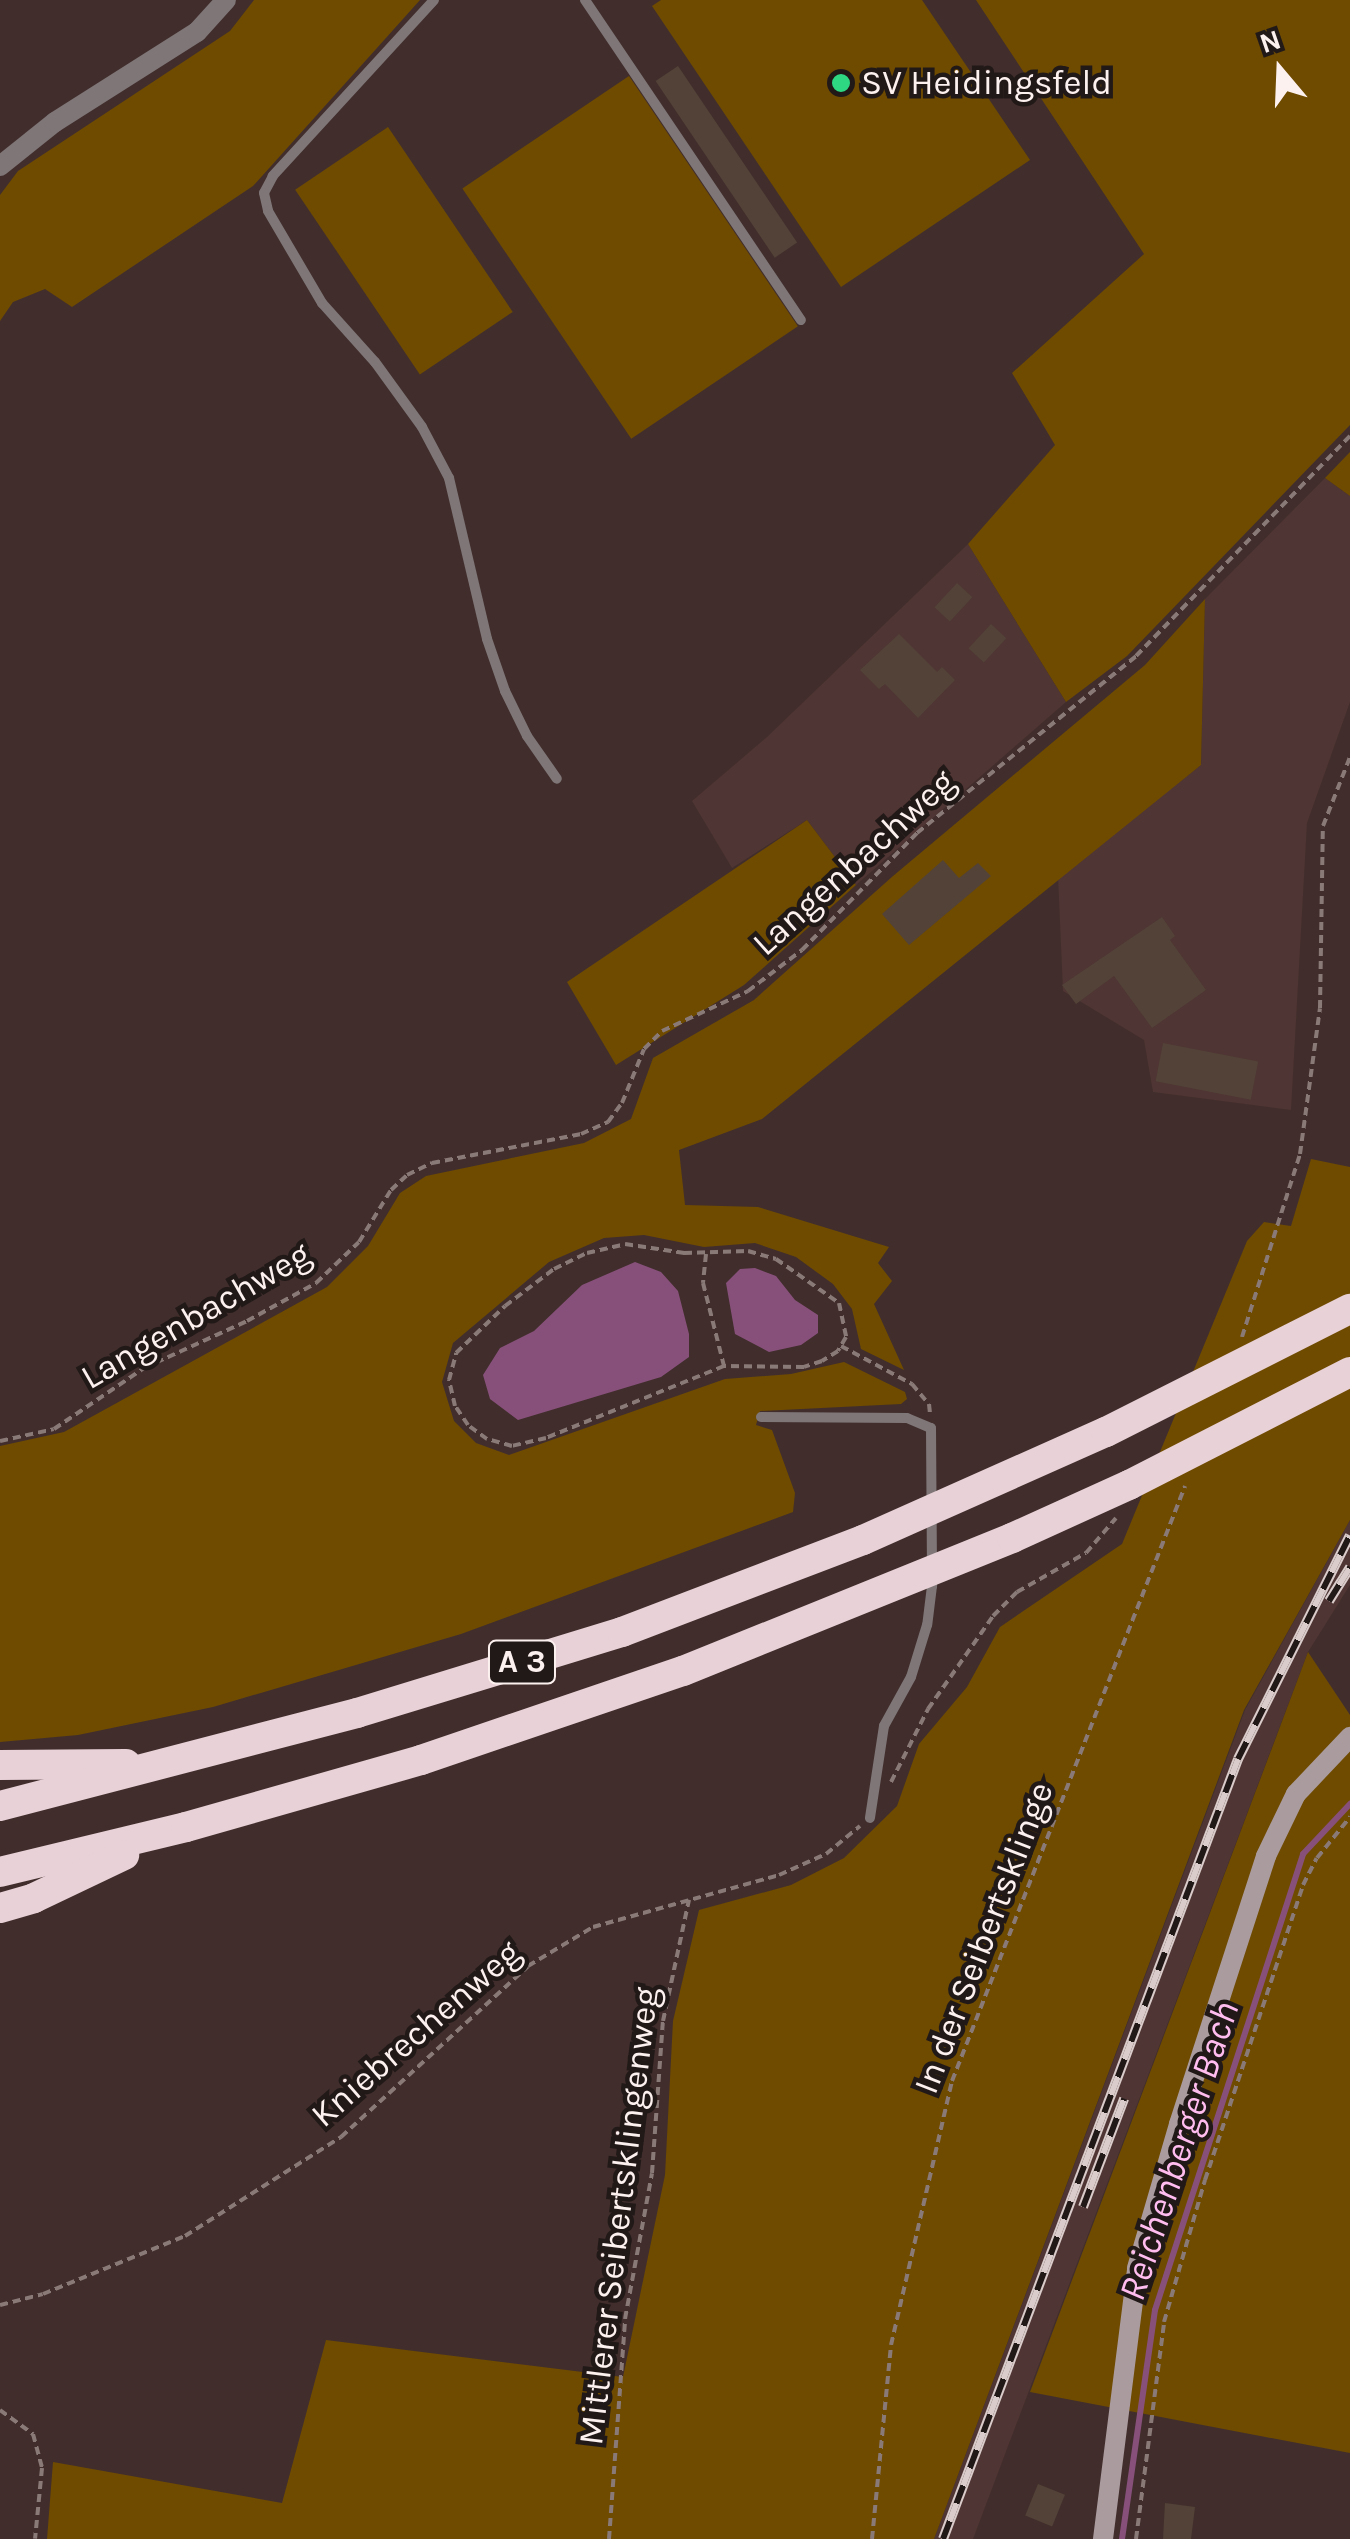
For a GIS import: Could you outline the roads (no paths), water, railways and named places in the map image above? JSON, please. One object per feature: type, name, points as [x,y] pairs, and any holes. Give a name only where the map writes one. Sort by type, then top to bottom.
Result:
[{"type":"highway","name":"A 3","points":[[0,1806],[174,1763],[622,1632],[863,1540],[1106,1432],[1350,1308]]},
{"type":"highway","name":"A 3","points":[[0,1872],[186,1826],[488,1738],[684,1671],[886,1592],[1129,1485],[1350,1372]]},
{"type":"highway","points":[[0,1765],[174,1763]]},
{"type":"highway","name":"A 3","points":[[0,1908],[34,1898],[186,1826]]},
{"type":"main road","points":[[1103,2539],[1137,2268],[1179,2124],[1266,1856],[1296,1794],[1350,1736]]},
{"type":"street","points":[[0,166],[55,122],[197,32],[226,0]]},
{"type":"lane","points":[[434,0],[272,176],[264,193],[268,210],[322,303],[375,362],[422,427],[448,478],[487,639],[505,690],[528,736],[557,779]]},
{"type":"lane","points":[[585,0],[801,320]]},
{"type":"lane","points":[[761,1416],[907,1418],[931,1428],[932,1586],[927,1625],[911,1677],[884,1726],[870,1818]]},
{"type":"waterway","name":"Reichenberger Bach","points":[[1122,2539],[1155,2310],[1303,1854],[1350,1804]]},
{"type":"railway","points":[[943,2539],[1238,1759],[1350,1535]]},
{"type":"railway","points":[[1329,1601],[1350,1567]]},
{"type":"railway","points":[[1083,2207],[1124,2099]]},
{"type":"place","name":"SV Heidingsfeld","points":[[841,83]]}]
